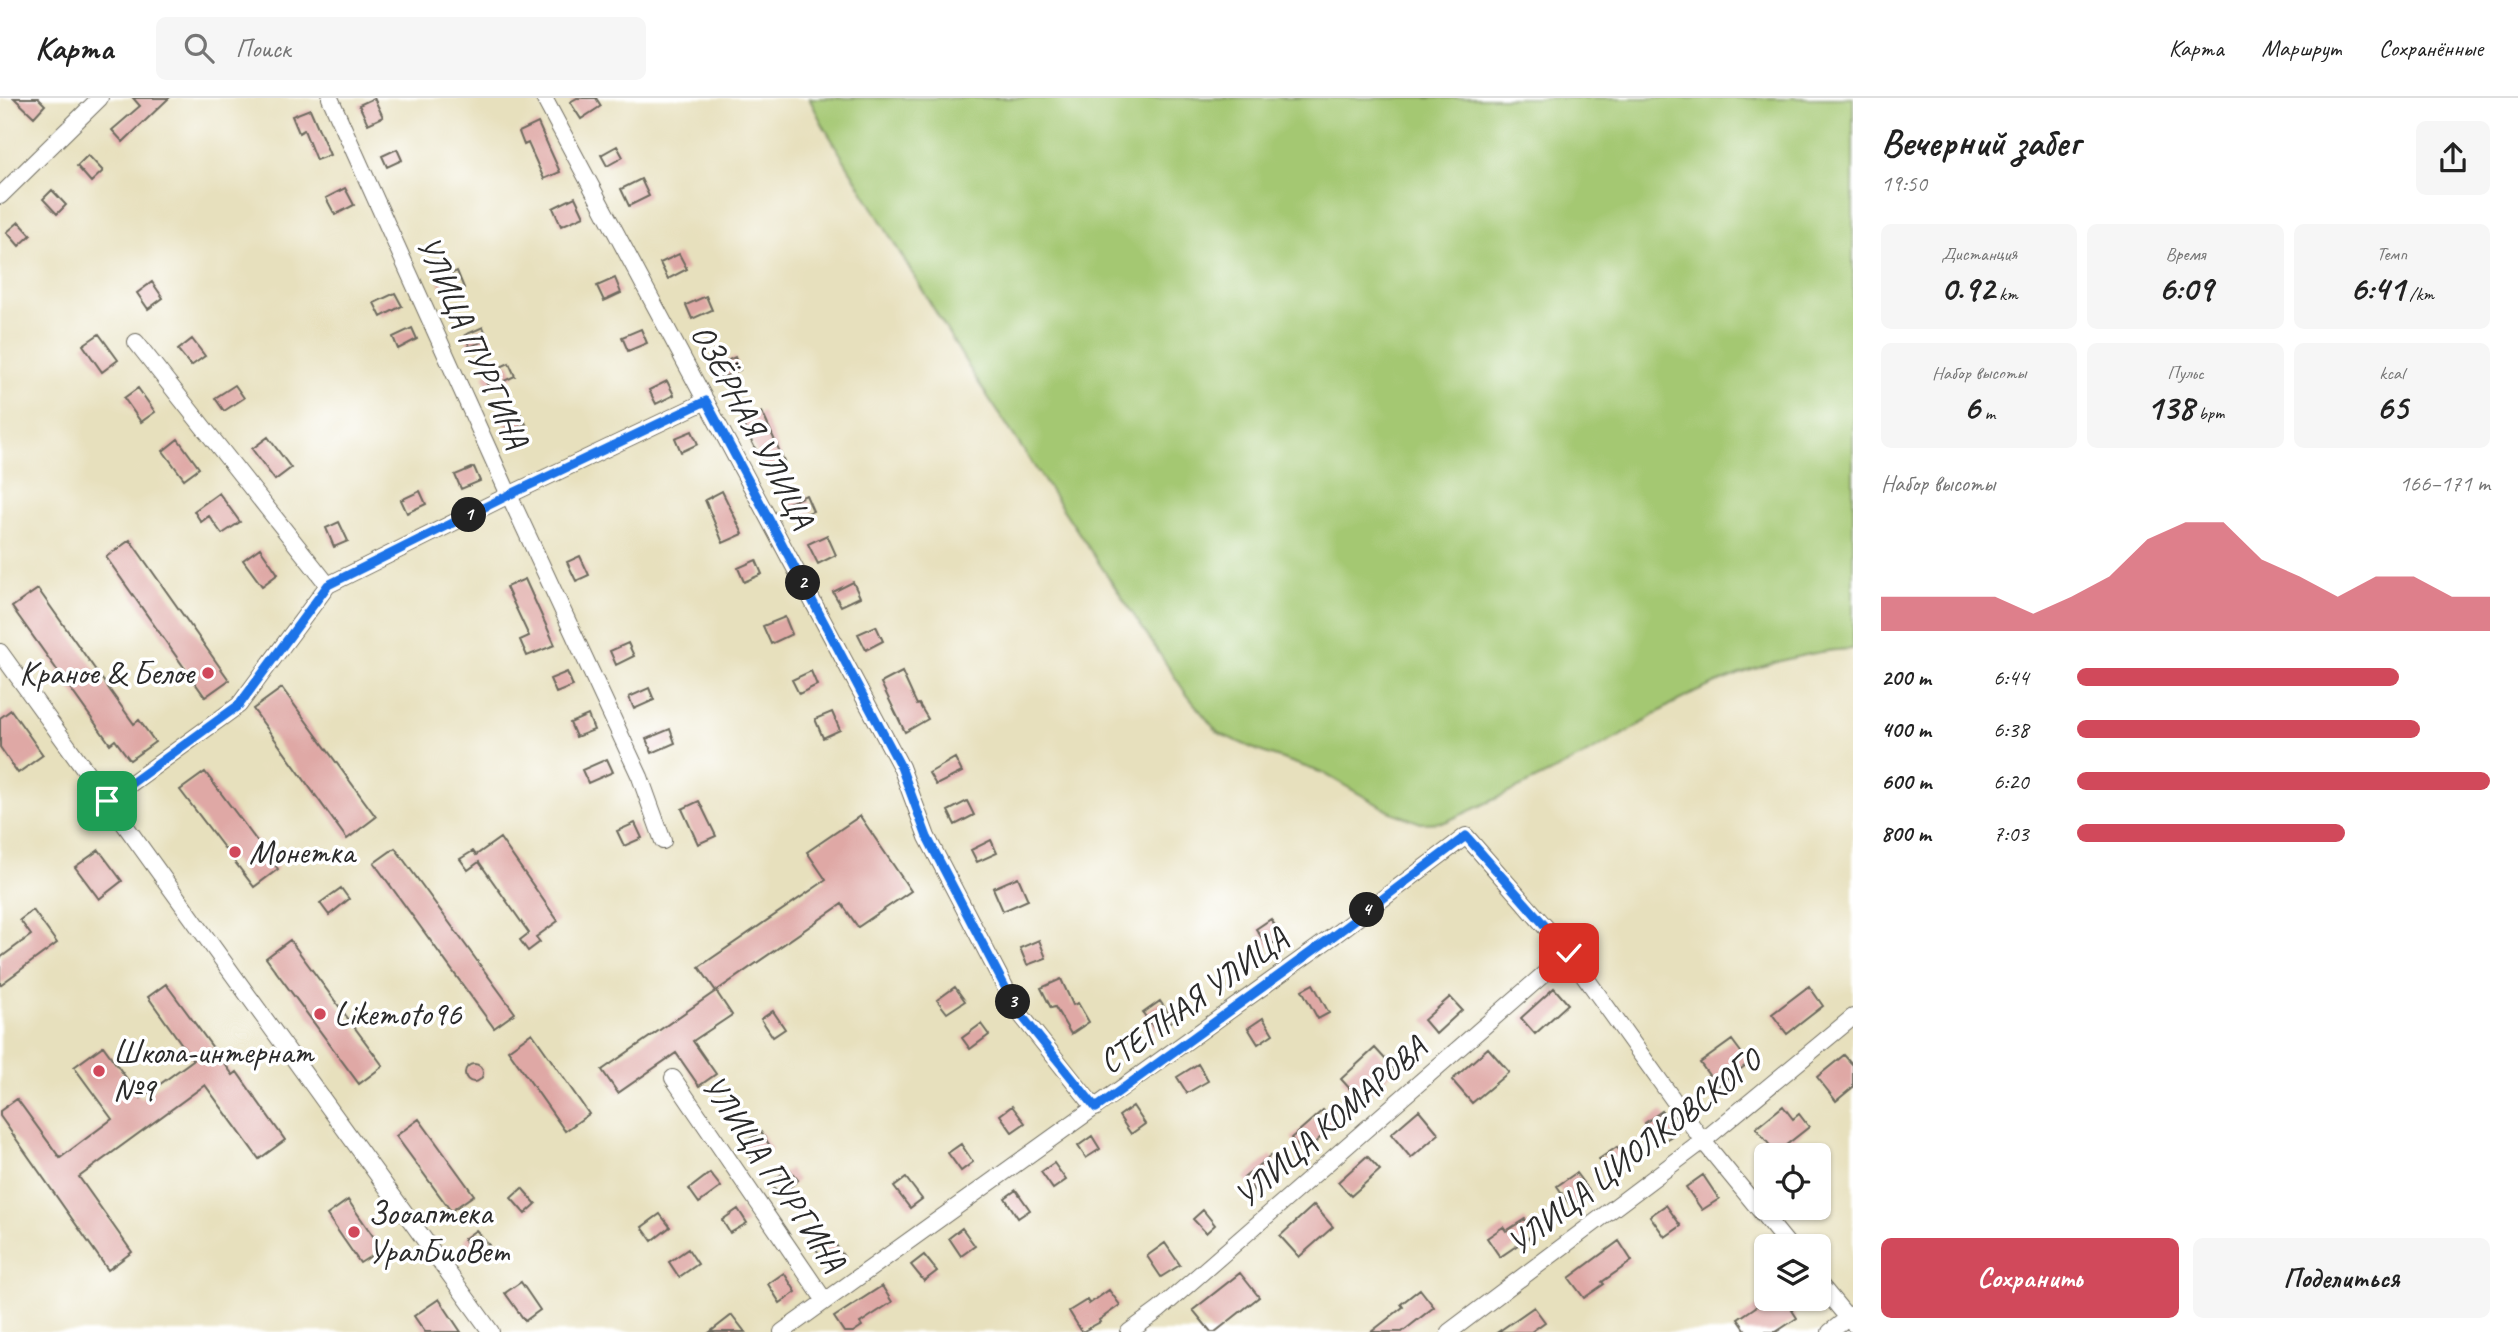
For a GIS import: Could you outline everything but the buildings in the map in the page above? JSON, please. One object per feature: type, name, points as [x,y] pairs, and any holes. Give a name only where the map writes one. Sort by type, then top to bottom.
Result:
[{"type":"street","points":[[0,196],[100,98]]},
{"type":"street","name":"УЛИЦА ПУРГИНА","points":[[330,98],[640,777],[663,841]]},
{"type":"street","name":"ОЗЁРНАЯ УЛИЦА","points":[[544,98],[901,767],[927,837],[1017,1010],[1096,1108]]},
{"type":"street","points":[[136,342],[328,585]]},
{"type":"street","points":[[107,801],[239,705],[328,585],[706,401]]},
{"type":"street","points":[[0,652],[491,1332]]},
{"type":"street","name":"СТЕПНАЯ УЛИЦА","points":[[782,1332],[1332,937],[1466,836],[1569,953]]},
{"type":"street","points":[[1569,953],[1703,1141],[1779,1234]]},
{"type":"street","name":"УЛИЦА КОМАРОВА","points":[[1129,1332],[1159,1310],[1569,953]]},
{"type":"street","name":"УЛИЦА ЦИОЛКОВСКОГО","points":[[1449,1332],[1703,1141],[1853,1017]]},
{"type":"street","name":"УЛИЦА ПУРГИНА","points":[[673,1078],[825,1301]]},
{"type":"street","points":[[1830,1332],[1851,1319],[1831,1297]]},
{"type":"green space","points":[[809,98],[1853,98],[1853,649],[1810,654],[1762,666],[1716,683],[1670,705],[1631,730],[1562,767],[1445,822],[1421,823],[1391,812],[1323,773],[1259,751],[1218,733],[1187,695],[976,379]]},
{"type":"place","name":"Краное & Белое","points":[[208,673]]},
{"type":"place","name":"Монетка","points":[[235,852]]},
{"type":"place","name":"Likemoto96","points":[[320,1014]]},
{"type":"place","name":"Школа-интернат №9","points":[[99,1071]]},
{"type":"place","name":"Зооаптека УралБиоВет","points":[[354,1232]]},
{"type":"route","points":[[107,801],[239,705],[328,585],[706,401],[901,767],[927,837],[1017,1010],[1096,1108],[1466,836],[1569,953]]}]
